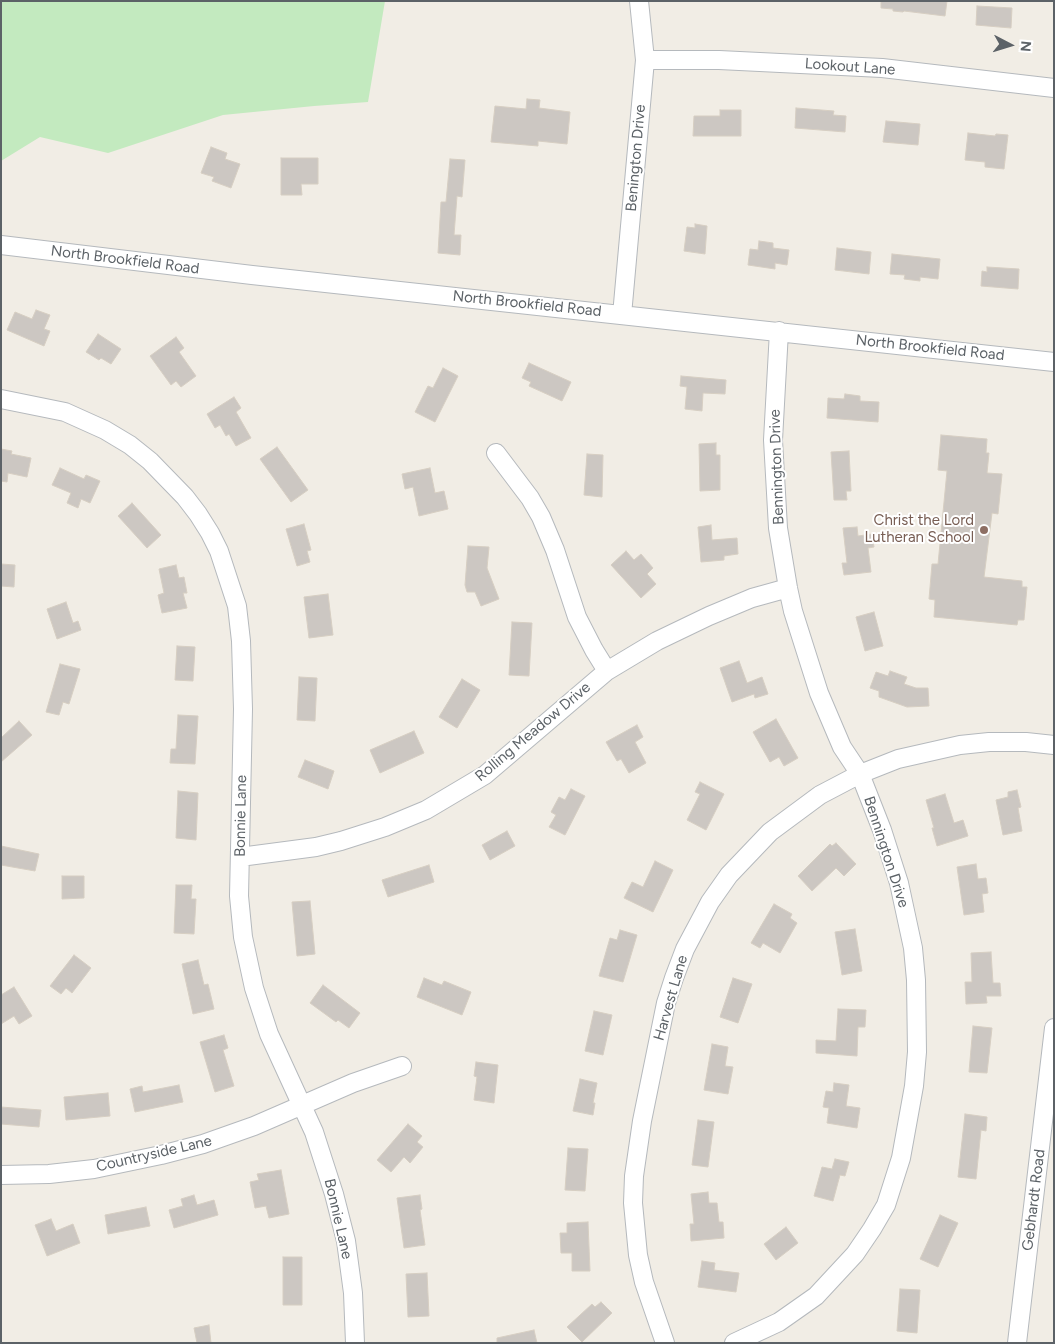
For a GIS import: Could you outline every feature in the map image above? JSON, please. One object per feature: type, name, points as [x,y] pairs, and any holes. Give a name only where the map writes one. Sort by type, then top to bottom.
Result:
[{"type":"street","name":"Benington Drive","points":[[622,315],[644,60],[639,1]]},
{"type":"street","name":"Lookout Lane","points":[[644,60],[719,60],[882,68],[1054,88]]},
{"type":"street","name":"North Brookfield Road","points":[[1,245],[252,275],[1054,362]]},
{"type":"street","name":"Bennington Drive","points":[[734,1343],[779,1322],[816,1296],[855,1254],[886,1205],[903,1148],[914,1086],[917,1052],[916,980],[913,948],[900,883],[860,774],[842,747],[819,693],[793,611],[788,588],[778,528],[773,448],[779,331]]},
{"type":"street","name":"Bonnie Lane","points":[[1,399],[65,412],[105,430],[130,445],[168,478],[198,514],[219,550],[237,606],[241,641],[243,709],[239,896],[243,937],[254,988],[269,1034],[314,1132],[327,1171],[346,1241],[353,1293],[354,1343]]},
{"type":"street","points":[[496,453],[530,498],[541,518],[555,550],[577,617],[590,644],[607,671]]},
{"type":"street","name":"Rolling Meadow Drive","points":[[240,857],[265,855],[327,844],[385,827],[426,810],[485,774],[607,671],[657,642],[709,616],[752,598],[788,588]]},
{"type":"street","name":"Harvest Lane","points":[[664,1343],[642,1273],[635,1229],[634,1203],[637,1150],[666,1003],[685,950],[710,902],[728,875],[752,850],[791,815],[839,784],[860,774],[898,759],[960,745],[989,742],[1026,742],[1054,745]]},
{"type":"street","name":"Gebhardt Road","points":[[1017,1343],[1054,1028]]},
{"type":"street","name":"Countryside Lane","points":[[1,1175],[49,1174],[94,1169],[161,1156],[246,1129],[353,1083],[402,1066]]},
{"type":"green space","points":[[1,1],[385,1],[368,102],[223,115],[108,153],[40,137],[1,161]]},
{"type":"building","points":[[881,1],[947,1],[945,16],[893,11],[893,9],[881,8]]},
{"type":"building","points":[[977,6],[1012,8],[1011,28],[976,25]]},
{"type":"building","points":[[527,99],[540,100],[539,108],[570,112],[567,144],[538,141],[538,146],[491,142],[495,106],[526,109]]},
{"type":"building","points":[[796,108],[834,111],[833,115],[846,116],[845,132],[795,128]]},
{"type":"building","points":[[720,110],[741,110],[741,136],[693,136],[694,116],[720,116]]},
{"type":"building","points":[[886,121],[920,124],[918,145],[883,142]]},
{"type":"building","points":[[968,133],[995,136],[996,134],[1008,135],[1004,169],[985,167],[985,162],[965,160]]},
{"type":"building","points":[[211,147],[227,153],[225,159],[240,164],[231,188],[212,181],[214,177],[201,173]]},
{"type":"building","points":[[281,158],[318,158],[318,184],[301,184],[302,195],[281,195]]},
{"type":"building","points":[[450,159],[465,160],[462,197],[457,196],[454,235],[461,235],[460,255],[438,253],[441,202],[446,202]]},
{"type":"building","points":[[695,224],[707,226],[705,254],[684,251],[687,227],[695,228]]},
{"type":"building","points":[[759,241],[773,243],[773,248],[789,250],[787,265],[775,263],[775,269],[748,265],[750,249],[758,250]]},
{"type":"building","points":[[837,248],[871,252],[869,274],[835,270]]},
{"type":"building","points":[[892,254],[940,259],[938,279],[920,277],[920,281],[904,279],[905,275],[890,274]]},
{"type":"building","points":[[987,267],[1019,269],[1018,289],[981,286],[982,271],[987,272]]},
{"type":"building","points":[[36,310],[50,315],[44,329],[50,331],[44,346],[7,330],[15,312],[32,319]]},
{"type":"building","points":[[98,334],[121,349],[111,364],[101,358],[99,360],[86,352]]},
{"type":"building","points":[[176,337],[184,348],[179,352],[196,376],[181,387],[176,381],[171,385],[150,356]]},
{"type":"building","points":[[529,363],[571,382],[562,401],[529,386],[531,382],[522,378]]},
{"type":"building","points":[[443,368],[458,376],[435,422],[415,412],[428,386],[433,388]]},
{"type":"building","points":[[681,376],[726,380],[725,394],[703,393],[702,411],[685,409],[687,387],[680,386]]},
{"type":"building","points":[[845,394],[860,396],[860,401],[879,402],[878,422],[827,418],[828,398],[844,399]]},
{"type":"building","points":[[234,397],[241,408],[236,412],[251,438],[236,446],[229,434],[226,436],[220,425],[215,428],[207,414]]},
{"type":"building","points":[[941,435],[987,439],[986,453],[989,453],[987,473],[1002,474],[998,514],[992,513],[984,577],[1022,581],[1022,587],[1027,587],[1024,620],[1018,620],[1017,625],[934,617],[935,600],[929,599],[932,564],[938,564],[947,471],[938,470]]},
{"type":"building","points":[[716,443],[716,455],[720,455],[720,490],[700,491],[699,444]]},
{"type":"building","points":[[277,447],[308,490],[291,502],[260,459]]},
{"type":"building","points":[[1,449],[12,451],[11,454],[31,458],[27,477],[8,473],[7,482],[1,481]]},
{"type":"building","points":[[849,451],[851,491],[846,491],[847,500],[834,500],[831,452]]},
{"type":"building","points":[[587,454],[603,455],[602,497],[584,495]]},
{"type":"building","points":[[60,468],[84,479],[86,475],[100,481],[90,503],[81,499],[78,508],[67,503],[71,493],[52,485]]},
{"type":"building","points":[[430,468],[435,493],[444,491],[448,509],[419,516],[413,487],[405,489],[402,474]]},
{"type":"building","points":[[132,503],[161,535],[147,548],[118,516]]},
{"type":"building","points":[[304,524],[311,550],[307,551],[310,562],[297,566],[286,529]]},
{"type":"building","points":[[711,525],[712,540],[737,538],[738,554],[724,556],[724,560],[701,562],[698,527]]},
{"type":"building","points":[[857,527],[858,536],[872,534],[874,547],[868,548],[871,572],[844,575],[842,563],[847,563],[843,528]]},
{"type":"building","points":[[468,546],[489,547],[487,568],[499,599],[481,606],[475,592],[467,592],[465,585]]},
{"type":"building","points":[[626,551],[634,560],[641,554],[653,568],[647,574],[656,584],[641,598],[611,565]]},
{"type":"building","points":[[1,564],[15,565],[14,587],[1,586]]},
{"type":"building","points":[[176,565],[179,578],[184,577],[187,593],[183,593],[187,608],[162,613],[158,595],[164,593],[159,569]]},
{"type":"building","points":[[328,594],[333,635],[309,638],[304,597]]},
{"type":"building","points":[[66,602],[73,623],[78,621],[81,630],[57,639],[47,609]]},
{"type":"building","points":[[874,612],[883,646],[865,651],[856,617]]},
{"type":"building","points":[[512,622],[532,623],[529,676],[509,675]]},
{"type":"building","points":[[177,646],[195,647],[193,681],[175,680]]},
{"type":"building","points":[[739,661],[747,683],[762,677],[768,694],[755,698],[754,694],[732,702],[720,668]]},
{"type":"building","points":[[60,664],[80,669],[69,704],[63,702],[59,715],[46,712]]},
{"type":"building","points":[[890,671],[907,677],[904,684],[916,688],[928,688],[929,706],[907,707],[879,697],[879,691],[870,688],[876,672],[888,676]]},
{"type":"building","points":[[299,677],[317,678],[315,721],[297,720]]},
{"type":"building","points":[[462,679],[480,690],[457,728],[439,717]]},
{"type":"building","points":[[178,715],[198,716],[195,764],[170,763],[171,749],[176,749]]},
{"type":"building","points":[[776,719],[798,758],[784,766],[779,757],[770,762],[753,732]]},
{"type":"building","points":[[19,721],[32,735],[1,762],[1,738]]},
{"type":"building","points":[[637,725],[643,737],[635,742],[646,763],[629,773],[621,759],[617,761],[606,742]]},
{"type":"building","points":[[414,731],[424,753],[380,773],[370,750]]},
{"type":"building","points":[[305,760],[334,771],[328,789],[298,777]]},
{"type":"building","points":[[700,782],[724,794],[706,830],[687,820],[700,794],[695,792]]},
{"type":"building","points":[[571,789],[585,796],[565,835],[549,827],[556,815],[551,812],[559,797],[565,800]]},
{"type":"building","points":[[1017,790],[1021,807],[1018,808],[1022,831],[1003,835],[996,800],[1008,797],[1008,792]]},
{"type":"building","points":[[178,791],[198,793],[196,840],[176,838]]},
{"type":"building","points":[[945,794],[954,823],[963,820],[968,836],[937,846],[926,800]]},
{"type":"building","points":[[507,831],[515,846],[490,860],[482,845]]},
{"type":"building","points":[[836,843],[856,864],[844,876],[836,868],[812,891],[798,876],[830,844],[832,846]]},
{"type":"building","points":[[1,846],[39,854],[35,871],[1,865]]},
{"type":"building","points":[[655,861],[673,870],[653,912],[624,898],[632,882],[643,887]]},
{"type":"building","points":[[976,864],[978,879],[986,878],[988,893],[982,894],[984,912],[964,915],[957,867]]},
{"type":"building","points":[[429,865],[434,882],[388,897],[382,880]]},
{"type":"building","points":[[62,876],[84,876],[84,898],[62,899]]},
{"type":"building","points":[[176,885],[192,885],[191,899],[196,899],[194,934],[174,933]]},
{"type":"building","points":[[310,901],[315,954],[297,956],[292,902]]},
{"type":"building","points":[[774,904],[792,914],[790,918],[797,923],[780,953],[763,943],[760,948],[751,943]]},
{"type":"building","points":[[855,929],[862,971],[842,975],[835,932]]},
{"type":"building","points":[[620,930],[637,935],[623,982],[599,976],[610,938],[617,940]]},
{"type":"building","points":[[991,952],[993,983],[1000,983],[1001,996],[986,996],[987,1003],[966,1004],[965,982],[972,982],[971,953]]},
{"type":"building","points":[[74,955],[91,968],[72,993],[66,988],[61,994],[50,986]]},
{"type":"building","points":[[198,960],[204,985],[208,984],[214,1009],[193,1014],[182,964]]},
{"type":"building","points":[[424,978],[442,985],[444,981],[471,992],[462,1015],[417,997]]},
{"type":"building","points":[[733,978],[752,984],[738,1023],[720,1017]]},
{"type":"building","points":[[323,985],[360,1013],[349,1028],[338,1020],[336,1022],[310,1003]]},
{"type":"building","points":[[14,987],[32,1016],[19,1024],[14,1016],[1,1024],[1,995]]},
{"type":"building","points":[[838,1009],[866,1010],[865,1027],[858,1027],[857,1056],[816,1053],[816,1040],[836,1041]]},
{"type":"building","points":[[594,1011],[612,1015],[603,1055],[585,1051]]},
{"type":"building","points":[[973,1026],[992,1028],[987,1073],[969,1072]]},
{"type":"building","points":[[224,1035],[228,1048],[223,1050],[234,1086],[215,1092],[200,1042]]},
{"type":"building","points":[[712,1044],[728,1047],[725,1066],[733,1067],[728,1094],[704,1090]]},
{"type":"building","points":[[476,1062],[498,1065],[494,1103],[474,1100],[477,1077],[474,1076]]},
{"type":"building","points":[[580,1079],[597,1083],[593,1115],[573,1111]]},
{"type":"building","points":[[834,1083],[849,1085],[846,1106],[860,1108],[857,1128],[827,1123],[829,1108],[823,1107],[826,1091],[833,1092]]},
{"type":"building","points":[[179,1085],[183,1102],[135,1112],[130,1089],[142,1086],[143,1092]]},
{"type":"building","points":[[108,1093],[110,1116],[66,1120],[64,1097]]},
{"type":"building","points":[[1,1107],[41,1110],[39,1127],[1,1124]]},
{"type":"building","points":[[965,1114],[987,1117],[986,1131],[981,1130],[976,1179],[958,1177]]},
{"type":"building","points":[[698,1120],[714,1122],[708,1167],[692,1165]]},
{"type":"building","points":[[408,1124],[422,1136],[417,1142],[423,1147],[410,1163],[404,1157],[391,1172],[377,1160]]},
{"type":"building","points":[[568,1148],[588,1149],[585,1191],[565,1190]]},
{"type":"building","points":[[835,1159],[849,1162],[845,1176],[840,1175],[833,1201],[814,1196],[822,1167],[832,1169]]},
{"type":"building","points":[[281,1170],[289,1214],[269,1218],[266,1206],[255,1208],[250,1182],[259,1180],[257,1174]]},
{"type":"building","points":[[708,1192],[709,1203],[717,1203],[719,1222],[723,1222],[724,1238],[691,1241],[690,1224],[694,1224],[691,1194]]},
{"type":"building","points":[[194,1195],[197,1205],[214,1200],[218,1215],[174,1228],[169,1210],[183,1206],[181,1199]]},
{"type":"building","points":[[420,1195],[425,1245],[404,1248],[397,1198]]},
{"type":"building","points":[[146,1207],[150,1226],[108,1234],[105,1215]]},
{"type":"building","points":[[940,1215],[958,1223],[938,1267],[920,1259]]},
{"type":"building","points":[[51,1219],[56,1231],[73,1224],[80,1243],[47,1256],[35,1225]]},
{"type":"building","points":[[588,1222],[590,1271],[572,1271],[572,1253],[561,1253],[560,1233],[567,1233],[567,1223]]},
{"type":"building","points":[[786,1227],[798,1243],[776,1260],[764,1244]]},
{"type":"building","points":[[283,1257],[302,1257],[302,1305],[283,1305]]},
{"type":"building","points":[[702,1261],[715,1263],[714,1270],[739,1273],[736,1292],[698,1287]]},
{"type":"building","points":[[427,1273],[429,1316],[408,1317],[406,1274]]},
{"type":"building","points":[[900,1289],[920,1290],[917,1333],[897,1331]]},
{"type":"building","points":[[601,1302],[612,1313],[582,1342],[567,1327],[592,1304],[595,1307]]},
{"type":"building","points":[[209,1325],[211,1343],[197,1343],[194,1328]]},
{"type":"building","points":[[534,1330],[537,1343],[497,1343],[497,1338]]},
{"type":"place","name":"Christ the Lord Lutheran School","points":[[984,530]]}]
